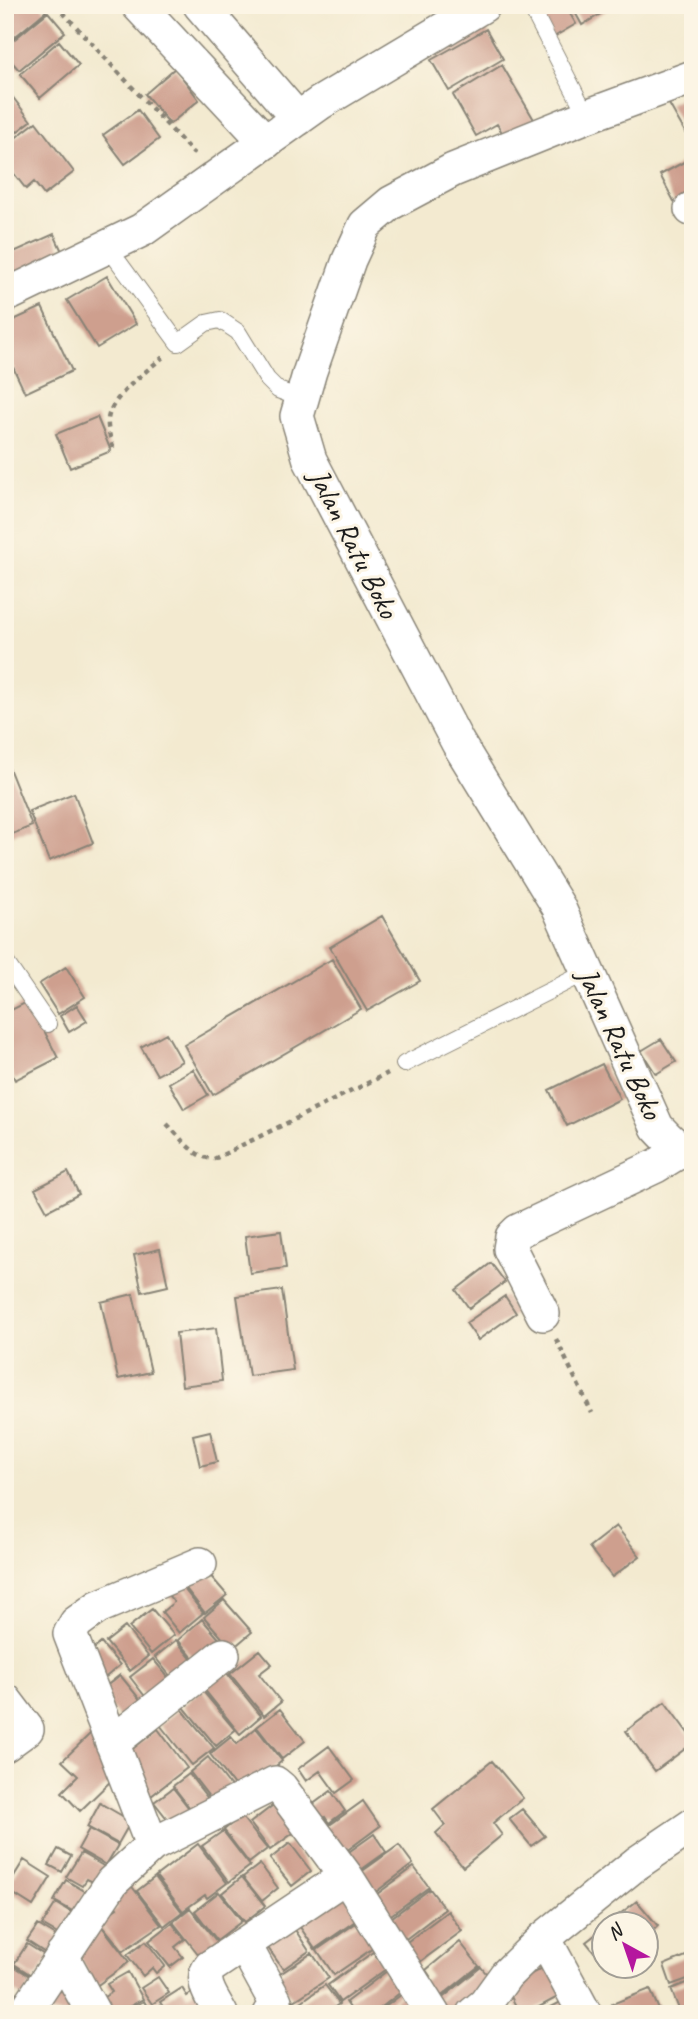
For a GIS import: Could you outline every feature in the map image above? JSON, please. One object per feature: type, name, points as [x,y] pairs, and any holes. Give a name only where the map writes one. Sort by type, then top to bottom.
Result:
[{"type":"street","points":[[138,5],[266,142]]},
{"type":"street","points":[[200,5],[298,119]]},
{"type":"street","points":[[5,296],[142,230],[320,103],[484,5]]},
{"type":"street","name":"Jalan Ratu Boko","points":[[688,1152],[670,1142],[657,1127],[558,906],[458,743],[310,460],[297,416],[348,260],[365,225],[391,204],[453,170],[693,77]]},
{"type":"street","points":[[543,1314],[510,1249],[512,1237],[518,1231],[688,1152]]},
{"type":"street","points":[[152,1845],[70,1634],[76,1623],[98,1606],[200,1564]]},
{"type":"street","points":[[112,1743],[223,1655]]},
{"type":"street","points":[[5,1700],[27,1729],[5,1745]]},
{"type":"street","points":[[24,2014],[112,1882],[152,1845],[275,1783],[346,1876],[433,2014]]},
{"type":"street","points":[[473,2014],[485,2004],[506,1975],[544,1938],[637,1863],[693,1825]]},
{"type":"street","points":[[220,2014],[205,1979],[206,1972],[346,1876]]},
{"type":"street","points":[[544,1938],[585,2014]]},
{"type":"street","points":[[244,1944],[275,2001],[276,2008],[270,2014]]},
{"type":"street","points":[[62,1956],[94,2014]]},
{"type":"lane","points":[[530,5],[587,116]]},
{"type":"lane","points":[[107,246],[178,343],[206,323],[220,320],[238,332],[267,379],[278,390],[302,399]]},
{"type":"lane","points":[[5,961],[48,1024]]},
{"type":"lane","points":[[404,1064],[587,972]]},
{"type":"path","points":[[56,5],[216,178]]},
{"type":"path","points":[[113,448],[108,430],[110,409],[121,395],[178,343]]},
{"type":"path","points":[[167,1124],[197,1155],[214,1159],[404,1064]]},
{"type":"path","points":[[543,1314],[592,1413]]},
{"type":"building","points":[[12,5],[41,5],[46,11],[5,45],[5,11]]},
{"type":"building","points":[[533,5],[565,5],[576,24],[552,38]]},
{"type":"building","points":[[571,5],[605,5],[607,10],[582,25]]},
{"type":"building","points":[[48,12],[65,32],[19,70],[5,54],[5,47]]},
{"type":"building","points":[[486,29],[503,59],[449,91],[431,60]]},
{"type":"building","points":[[59,41],[79,65],[40,98],[20,74]]},
{"type":"building","points":[[502,65],[536,123],[507,141],[497,124],[476,136],[453,95]]},
{"type":"building","points":[[175,68],[199,100],[170,124],[145,94]]},
{"type":"building","points":[[8,91],[31,121],[5,141],[5,94]]},
{"type":"building","points":[[693,91],[693,146],[669,104]]},
{"type":"building","points":[[138,110],[159,139],[125,164],[103,135]]},
{"type":"building","points":[[36,122],[74,172],[44,195],[34,182],[26,189],[5,162],[5,146]]},
{"type":"building","points":[[693,157],[693,198],[677,207],[660,175]]},
{"type":"building","points":[[54,234],[65,258],[18,280],[7,255]]},
{"type":"building","points":[[107,276],[136,324],[97,348],[67,300]]},
{"type":"building","points":[[42,307],[72,371],[25,393],[5,350],[5,324]]},
{"type":"building","points":[[97,417],[111,451],[70,468],[56,434]]},
{"type":"building","points":[[5,758],[32,826],[5,837]]},
{"type":"building","points":[[74,793],[93,843],[49,861],[29,811]]},
{"type":"building","points":[[382,916],[420,981],[367,1011],[330,947]]},
{"type":"building","points":[[332,959],[361,1009],[213,1095],[184,1045]]},
{"type":"building","points":[[66,967],[85,997],[58,1014],[39,984]]},
{"type":"building","points":[[29,1001],[58,1058],[15,1080],[5,1060],[5,1013]]},
{"type":"building","points":[[77,1005],[87,1021],[69,1032],[60,1016]]},
{"type":"building","points":[[166,1033],[182,1061],[157,1075],[141,1047]]},
{"type":"building","points":[[661,1039],[676,1062],[656,1074],[641,1051]]},
{"type":"building","points":[[602,1064],[620,1099],[567,1126],[549,1090]]},
{"type":"building","points":[[193,1069],[208,1095],[184,1109],[169,1083]]},
{"type":"building","points":[[68,1172],[79,1194],[47,1211],[35,1189]]},
{"type":"building","points":[[281,1231],[286,1268],[250,1273],[245,1236]]},
{"type":"building","points":[[160,1249],[168,1286],[142,1292],[134,1255]]},
{"type":"building","points":[[491,1263],[505,1282],[469,1308],[456,1290]]},
{"type":"building","points":[[282,1290],[293,1370],[249,1376],[237,1296]]},
{"type":"building","points":[[133,1294],[151,1372],[118,1379],[101,1302]]},
{"type":"building","points":[[505,1296],[516,1313],[478,1340],[466,1323]]},
{"type":"building","points":[[216,1328],[222,1381],[182,1386],[176,1333]]},
{"type":"building","points":[[210,1431],[217,1462],[200,1466],[193,1435]]},
{"type":"building","points":[[616,1526],[640,1556],[612,1577],[589,1547]]},
{"type":"building","points":[[202,1566],[227,1595],[205,1613],[181,1582]]},
{"type":"building","points":[[180,1584],[203,1613],[179,1633],[162,1612],[174,1602],[168,1595]]},
{"type":"building","points":[[224,1600],[252,1632],[232,1649],[204,1617]]},
{"type":"building","points":[[152,1609],[174,1635],[151,1654],[129,1627]]},
{"type":"building","points":[[202,1619],[227,1648],[202,1669],[178,1640]]},
{"type":"building","points":[[125,1627],[148,1656],[130,1671],[106,1642]]},
{"type":"building","points":[[176,1640],[200,1670],[179,1687],[155,1657]]},
{"type":"building","points":[[101,1643],[120,1665],[100,1682],[81,1660]]},
{"type":"building","points":[[260,1650],[272,1664],[259,1674],[281,1702],[264,1716],[230,1674]]},
{"type":"building","points":[[153,1659],[177,1688],[154,1708],[130,1677]]},
{"type":"building","points":[[226,1672],[261,1716],[240,1734],[204,1689]]},
{"type":"building","points":[[120,1675],[147,1708],[126,1726],[99,1692]]},
{"type":"building","points":[[202,1690],[235,1730],[216,1746],[183,1706]]},
{"type":"building","points":[[665,1702],[693,1743],[655,1771],[626,1731]]},
{"type":"building","points":[[181,1708],[214,1748],[192,1765],[160,1725]]},
{"type":"building","points":[[280,1709],[305,1741],[282,1759],[257,1727]]},
{"type":"building","points":[[256,1728],[282,1761],[241,1794],[210,1754],[231,1737],[237,1744]]},
{"type":"building","points":[[158,1729],[187,1768],[151,1796],[121,1758]]},
{"type":"building","points":[[90,1734],[111,1756],[119,1773],[80,1811],[62,1792],[78,1776],[62,1761]]},
{"type":"building","points":[[329,1746],[354,1780],[336,1793],[320,1771],[306,1781],[298,1769]]},
{"type":"building","points":[[208,1757],[233,1789],[214,1803],[190,1772]]},
{"type":"building","points":[[492,1761],[523,1798],[493,1823],[502,1835],[463,1867],[436,1833],[445,1825],[433,1809]]},
{"type":"building","points":[[189,1774],[212,1804],[196,1816],[173,1786]]},
{"type":"building","points":[[173,1788],[195,1816],[176,1830],[154,1802]]},
{"type":"building","points":[[331,1791],[345,1811],[329,1823],[325,1817],[318,1822],[308,1808]]},
{"type":"building","points":[[363,1801],[380,1826],[338,1857],[320,1832]]},
{"type":"building","points":[[100,1803],[131,1821],[118,1844],[87,1827]]},
{"type":"building","points":[[276,1803],[296,1831],[270,1850],[250,1823]]},
{"type":"building","points":[[522,1809],[545,1836],[531,1846],[509,1819]]},
{"type":"building","points":[[241,1816],[267,1849],[249,1863],[224,1830]]},
{"type":"building","points":[[89,1829],[118,1845],[106,1865],[78,1849]]},
{"type":"building","points":[[223,1831],[250,1866],[229,1882],[202,1846]]},
{"type":"building","points":[[374,1834],[386,1852],[351,1877],[339,1859]]},
{"type":"building","points":[[290,1843],[311,1871],[292,1886],[270,1859]]},
{"type":"building","points":[[198,1844],[227,1883],[183,1911],[156,1876]]},
{"type":"building","points":[[399,1845],[413,1864],[369,1897],[354,1877]]},
{"type":"building","points":[[58,1849],[71,1856],[62,1872],[49,1865]]},
{"type":"building","points":[[81,1853],[105,1867],[95,1883],[87,1879],[82,1886],[66,1877]]},
{"type":"building","points":[[24,1860],[51,1877],[33,1906],[6,1889]]},
{"type":"building","points":[[260,1864],[278,1888],[262,1901],[243,1877]]},
{"type":"building","points":[[414,1867],[429,1887],[384,1920],[369,1900]]},
{"type":"building","points":[[155,1877],[182,1912],[164,1926],[137,1891]]},
{"type":"building","points":[[242,1877],[265,1906],[245,1922],[222,1893]]},
{"type":"building","points":[[66,1880],[86,1892],[74,1912],[54,1901]]},
{"type":"building","points":[[130,1884],[161,1925],[123,1951],[99,1921],[117,1908],[110,1900]]},
{"type":"building","points":[[430,1889],[445,1909],[398,1945],[383,1924]]},
{"type":"building","points":[[219,1892],[242,1921],[217,1940],[195,1911]]},
{"type":"building","points":[[346,1896],[361,1917],[315,1949],[294,1918]]},
{"type":"building","points":[[637,1901],[645,1910],[625,1910]]},
{"type":"building","points":[[56,1903],[74,1914],[61,1936],[42,1925]]},
{"type":"building","points":[[190,1908],[217,1942],[199,1955],[173,1922]]},
{"type":"building","points":[[448,1911],[462,1931],[413,1967],[399,1948]]},
{"type":"building","points":[[288,1919],[309,1951],[283,1969],[261,1938]]},
{"type":"building","points":[[362,1919],[379,1944],[334,1975],[317,1950]]},
{"type":"building","points":[[172,1923],[185,1939],[175,1947],[183,1957],[170,1967],[149,1941]]},
{"type":"building","points":[[100,1924],[129,1962],[95,1987],[74,1945]]},
{"type":"building","points":[[38,1925],[61,1939],[50,1956],[27,1941]]},
{"type":"building","points":[[146,1941],[165,1966],[156,1973],[152,1968],[143,1976],[127,1955]]},
{"type":"building","points":[[460,1942],[479,1966],[434,2002],[420,1984],[430,1976],[426,1970]]},
{"type":"building","points":[[27,1944],[49,1958],[36,1978],[14,1964]]},
{"type":"building","points":[[373,1952],[386,1969],[340,2002],[328,1985]]},
{"type":"building","points":[[312,1953],[329,1978],[294,2001],[277,1976]]},
{"type":"building","points":[[693,1953],[693,1977],[671,1985],[664,1965]]},
{"type":"building","points":[[554,1962],[569,1991],[526,2014],[520,2014],[506,1987]]},
{"type":"building","points":[[9,1963],[34,1979],[23,1997],[5,1986],[5,1969]]},
{"type":"building","points":[[481,1967],[497,1987],[477,1995],[454,2014],[443,2014],[435,2004]]},
{"type":"building","points":[[391,1968],[406,1988],[373,2014],[354,2014],[346,2002]]},
{"type":"building","points":[[128,1972],[143,1999],[116,2014],[106,2014],[99,2000],[112,1992],[107,1984]]},
{"type":"building","points":[[158,1977],[169,1993],[152,2004],[141,1988]]},
{"type":"building","points":[[693,1980],[693,2014],[681,2014],[671,1989]]},
{"type":"building","points":[[325,1985],[339,2004],[325,2014],[309,2014],[301,2002]]},
{"type":"building","points":[[201,1986],[214,2004],[199,2014],[168,2014],[160,2002],[182,1988],[187,1996]]},
{"type":"building","points":[[410,1988],[422,2014],[376,2014]]},
{"type":"building","points":[[64,1989],[78,2014],[51,2014],[44,2001]]},
{"type":"building","points":[[650,1989],[660,2012],[616,2014],[612,2004]]},
{"type":"building","points":[[572,1996],[581,2014],[538,2014]]},
{"type":"building","points":[[144,2001],[151,2014],[121,2014]]}]
